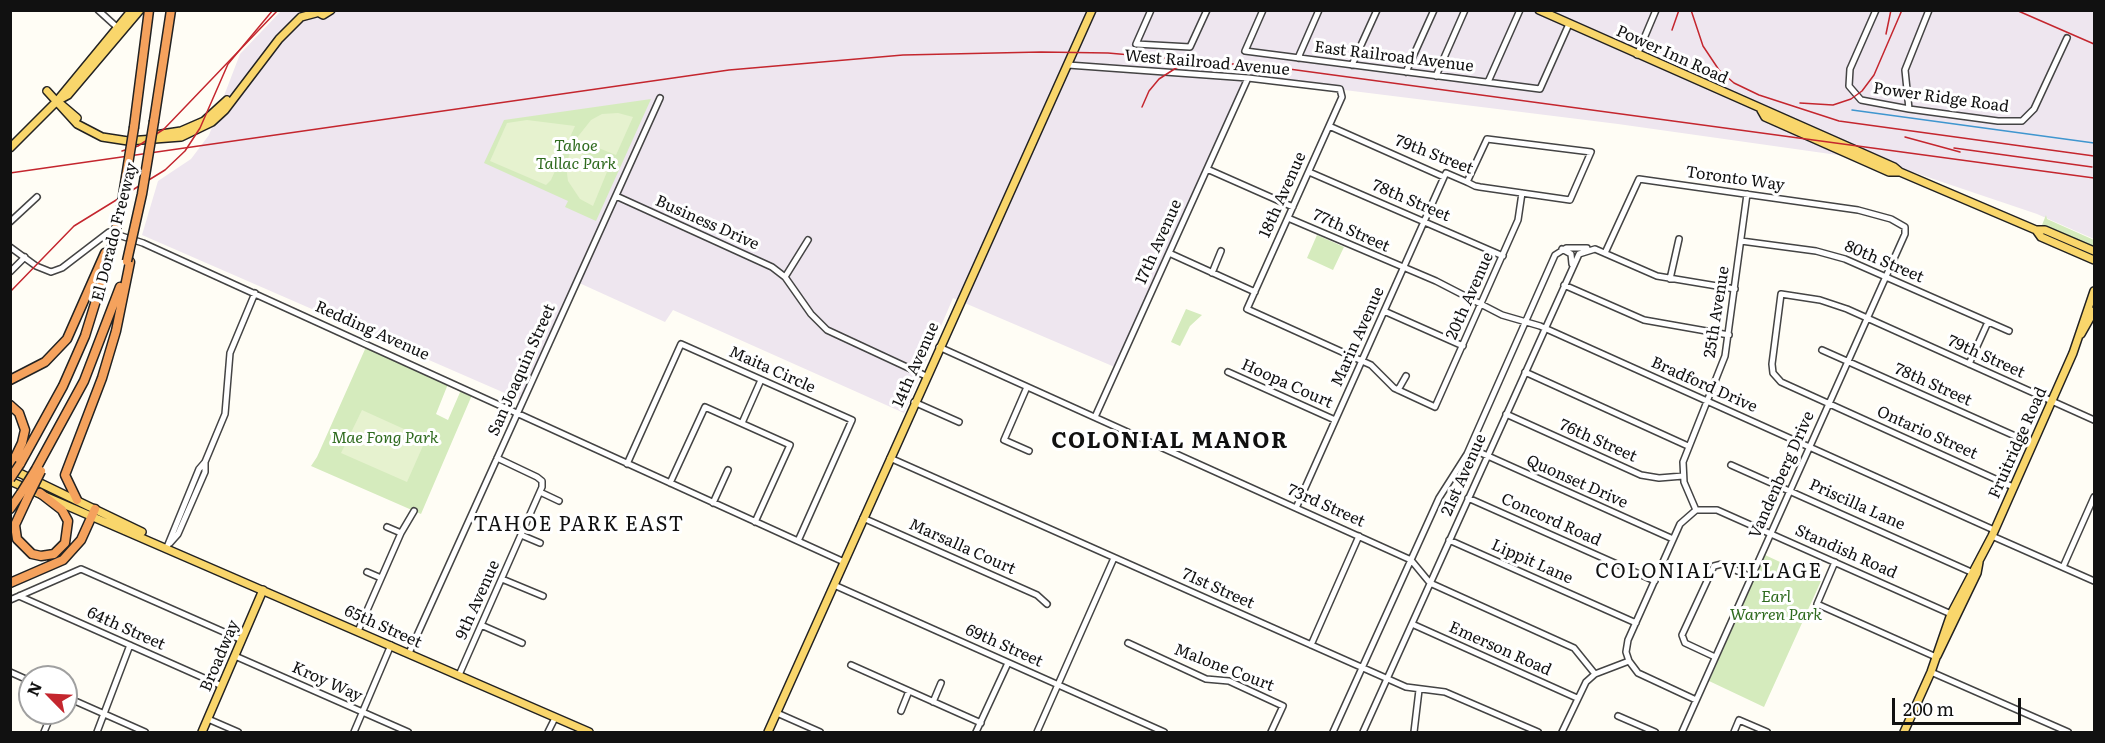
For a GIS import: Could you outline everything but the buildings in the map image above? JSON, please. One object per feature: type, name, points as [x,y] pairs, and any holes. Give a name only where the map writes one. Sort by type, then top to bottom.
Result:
[{"type":"highway","name":"El Dorado Freeway","points":[[10,509],[25,495],[39,470],[93,360],[129,261],[171,10]]},
{"type":"highway","name":"El Dorado Freeway","points":[[10,480],[14,465],[63,386],[96,307],[121,208],[134,127],[146,11]]},
{"type":"highway","points":[[10,380],[45,362],[67,339],[108,254]]},
{"type":"highway","points":[[77,500],[65,475],[102,378],[116,331],[129,261]]},
{"type":"highway","points":[[10,405],[22,419],[24,430],[14,465]]},
{"type":"highway","points":[[25,495],[17,519],[17,539],[32,554],[42,556],[54,554],[65,543],[68,521],[62,510],[40,493]]},
{"type":"highway","points":[[10,583],[63,561],[81,540],[94,512]]},
{"type":"main road","points":[[10,148],[57,101],[68,95],[120,29],[132,10]]},
{"type":"main road","points":[[57,101],[86,125],[109,136],[131,137],[181,130],[204,121],[225,103],[279,32],[304,10]]},
{"type":"main road","points":[[47,91],[77,124],[102,137],[128,141],[180,137],[212,122],[225,110],[279,39],[301,17],[315,12],[322,15],[331,10]]},
{"type":"main road","name":"14th Avenue","points":[[768,732],[914,402],[1092,10]]},
{"type":"main road","name":"Power Inn Road","points":[[1539,10],[1761,110],[1767,110],[1894,167],[1900,172],[2036,230],[2044,230],[2094,251]]},
{"type":"main road","points":[[120,29],[146,11]]},
{"type":"main road","name":"Power Inn Road","points":[[2036,230],[2041,237],[2094,260]]},
{"type":"main road","name":"Fruitridge Road","points":[[2080,336],[2094,291]]},
{"type":"main road","name":"Fruitridge Road","points":[[1904,732],[1931,672],[1939,642],[1951,614],[1993,533],[2080,336],[2094,311]]},
{"type":"main road","name":"65th Street","points":[[14,465],[94,512]]},
{"type":"main road","name":"65th Street","points":[[10,480],[94,512],[263,590],[589,732]]},
{"type":"main road","name":"Fruitridge Road","points":[[1936,657],[1977,573],[1979,560]]},
{"type":"main road","name":"Broadway","points":[[202,732],[263,590]]},
{"type":"street","points":[[98,10],[120,29]]},
{"type":"street","points":[[1151,10],[1136,44],[1190,47],[1207,10]]},
{"type":"street","name":"East Railroad Avenue","points":[[1263,10],[1245,51],[1540,89],[1569,24]]},
{"type":"street","points":[[1298,58],[1320,10]]},
{"type":"street","points":[[1352,65],[1377,10]]},
{"type":"street","points":[[1406,72],[1434,10]]},
{"type":"street","points":[[1436,76],[1465,10]]},
{"type":"street","points":[[1488,82],[1520,10]]},
{"type":"street","points":[[1637,55],[1656,10]]},
{"type":"street","name":"Power Ridge Road","points":[[1876,10],[1850,69],[1849,86],[1861,100],[1909,109],[1998,121],[2022,121],[2034,109],[2067,38]]},
{"type":"street","points":[[1909,109],[1905,70],[1929,10]]},
{"type":"street","name":"West Railroad Avenue","points":[[1068,66],[1248,78],[1335,88],[1342,92]]},
{"type":"street","name":"17th Avenue","points":[[1095,417],[1248,78]]},
{"type":"street","name":"18th Avenue","points":[[1342,92],[1248,309],[1362,361]]},
{"type":"street","name":"San Joaquin Street","points":[[409,653],[660,98]]},
{"type":"street","name":"79th Street","points":[[1329,126],[1444,177],[1446,173],[1467,182],[1480,187],[1570,200],[1591,152],[1487,139],[1467,182]]},
{"type":"street","name":"77th Street","points":[[1207,169],[1293,207]]},
{"type":"street","name":"78th Street","points":[[1309,172],[1503,256]]},
{"type":"street","name":"Marin Avenue","points":[[1296,508],[1444,177]]},
{"type":"street","name":"Toronto Way","points":[[1605,253],[1639,179],[1868,212],[1901,223],[1905,228]]},
{"type":"street","name":"20th Avenue","points":[[1398,390],[1435,406],[1518,220],[1522,193]]},
{"type":"street","name":"25th Avenue","points":[[1683,476],[1683,462],[1688,446],[1721,369],[1729,335],[1747,194]]},
{"type":"street","name":"Business Drive","points":[[616,196],[772,267],[785,277],[810,314],[827,330],[926,376]]},
{"type":"street","points":[[10,222],[37,197]]},
{"type":"street","name":"77th Street","points":[[1288,218],[1403,268]]},
{"type":"street","name":"Vandenberg Drive","points":[[1682,732],[1848,362],[1905,228]]},
{"type":"street","name":"Redding Avenue","points":[[25,257],[43,270],[51,272],[62,268],[109,232],[143,243],[844,562]]},
{"type":"street","points":[[1670,279],[1679,239]]},
{"type":"street","points":[[785,277],[808,240]]},
{"type":"street","name":"80th Street","points":[[1741,241],[1831,255],[1886,276],[2009,331]]},
{"type":"street","points":[[10,247],[25,257],[10,272]]},
{"type":"street","points":[[1562,249],[1595,249],[1670,279],[1735,288]]},
{"type":"street","points":[[1562,249],[1571,254],[1571,268]]},
{"type":"street","name":"21st Avenue","points":[[1333,732],[1439,498],[1470,448],[1553,260],[1562,249]]},
{"type":"street","name":"21st Avenue","points":[[1363,732],[1571,268],[1579,254],[1595,249]]},
{"type":"street","points":[[1212,273],[1221,252]]},
{"type":"street","points":[[1169,254],[1255,292]]},
{"type":"street","name":"Bradford Drive","points":[[1403,268],[1436,281],[1502,315],[1544,329],[1809,447],[2094,581]]},
{"type":"street","points":[[1564,285],[1644,320],[1729,335]]},
{"type":"street","points":[[167,547],[182,524],[205,472],[205,462],[225,414],[230,353],[255,293]]},
{"type":"street","name":"79th Street","points":[[1829,404],[1784,384],[1773,373],[1772,364],[1781,294],[1820,300],[1867,318],[2094,420]]},
{"type":"street","points":[[1384,311],[1463,346]]},
{"type":"street","points":[[1969,364],[1988,322]]},
{"type":"street","name":"Maita Circle","points":[[627,464],[681,344],[852,420],[798,541]]},
{"type":"street","name":"73rd Street","points":[[939,347],[1411,560],[1430,583],[1567,644],[1580,653],[1595,674]]},
{"type":"street","name":"78th Street","points":[[1822,350],[2032,444]]},
{"type":"street","points":[[1362,361],[1376,368],[1398,390],[1406,376]]},
{"type":"street","name":"Hoopa Court","points":[[1228,372],[1335,420]]},
{"type":"street","points":[[1525,372],[1688,446]]},
{"type":"street","points":[[742,423],[761,380]]},
{"type":"street","points":[[1027,387],[1004,440],[1029,451]]},
{"type":"street","points":[[914,402],[958,422]]},
{"type":"street","name":"Ontario Street","points":[[1829,404],[2013,487]]},
{"type":"street","points":[[670,483],[705,407],[790,445],[755,522]]},
{"type":"street","name":"76th Street","points":[[1506,414],[1641,475],[1659,478],[1683,476]]},
{"type":"street","name":"Quonset Drive","points":[[1470,448],[1673,539]]},
{"type":"street","points":[[496,458],[540,479],[543,484],[540,492],[559,501]]},
{"type":"street","name":"71st Street","points":[[890,458],[1387,679],[1419,690],[1445,692],[1538,732]]},
{"type":"street","name":"Priscilla Lane","points":[[1731,465],[1971,572]]},
{"type":"street","points":[[713,503],[728,470]]},
{"type":"street","points":[[1683,476],[1696,510],[1684,519],[1673,539],[1627,646],[1629,662],[1642,676],[1696,700]]},
{"type":"street","name":"9th Avenue","points":[[459,675],[540,492]]},
{"type":"street","points":[[2063,567],[2094,497]]},
{"type":"street","name":"Concord Road","points":[[1468,498],[1655,581]]},
{"type":"street","name":"Standish Road","points":[[1696,510],[1717,510],[1951,614]]},
{"type":"street","points":[[358,631],[401,533],[414,511]]},
{"type":"street","name":"Marsalla Court","points":[[863,518],[1037,595],[1047,604]]},
{"type":"street","points":[[387,527],[401,533]]},
{"type":"street","points":[[521,535],[540,543]]},
{"type":"street","points":[[1311,645],[1359,536]]},
{"type":"street","name":"Lippit Lane","points":[[1449,540],[1636,623]]},
{"type":"street","points":[[1037,732],[1114,558]]},
{"type":"street","points":[[1835,562],[1817,604],[1936,657]]},
{"type":"street","points":[[1715,657],[1685,643],[1682,635],[1714,566],[1722,564],[1751,577]]},
{"type":"street","points":[[10,607],[14,598],[81,569],[242,640]]},
{"type":"street","points":[[367,572],[381,578]]},
{"type":"street","points":[[502,579],[543,596]]},
{"type":"street","name":"69th Street","points":[[834,585],[1164,732]]},
{"type":"street","name":"64th Street","points":[[14,598],[130,645],[222,686]]},
{"type":"street","name":"Emerson Road","points":[[1412,624],[1577,698]]},
{"type":"street","points":[[481,625],[522,643]]},
{"type":"street","name":"Malone Court","points":[[1128,643],[1206,678],[1229,681],[1283,706],[1271,732]]},
{"type":"street","points":[[97,732],[130,645]]},
{"type":"street","points":[[354,732],[391,645]]},
{"type":"street","name":"Kroy Way","points":[[235,656],[408,732]]},
{"type":"street","points":[[1562,732],[1586,682],[1595,674],[1629,662]]},
{"type":"street","points":[[976,732],[1008,663]]},
{"type":"street","points":[[851,665],[981,723]]},
{"type":"street","points":[[1931,672],[2068,732]]},
{"type":"street","points":[[933,702],[941,683]]},
{"type":"street","points":[[1416,732],[1419,690]]},
{"type":"street","points":[[901,711],[909,692]]},
{"type":"street","points":[[78,702],[145,732]]},
{"type":"street","points":[[777,713],[820,732]]},
{"type":"street","points":[[1618,716],[1655,732]]},
{"type":"street","points":[[548,732],[555,718]]},
{"type":"street","points":[[208,719],[238,732]]},
{"type":"street","points":[[1734,732],[1739,720],[1767,732]]},
{"type":"shaded area","points":[[281,11],[2094,11],[2094,239],[2037,214],[1880,161],[1618,124],[1248,78],[1117,368],[953,298],[904,413],[673,310],[665,322],[577,282],[523,401],[142,235],[158,181],[191,159],[209,135],[240,54]]},
{"type":"green space","name":"Tahoe Tallac Park","points":[[651,99],[596,221],[565,207],[568,201],[484,163],[504,120]]},
{"type":"green space","points":[[618,113],[633,117],[616,155],[576,139],[591,120],[602,114]]},
{"type":"green space","points":[[527,120],[575,126],[551,180],[546,185],[490,161],[507,123]]},
{"type":"green space","points":[[571,149],[609,167],[593,206],[580,199],[568,181],[566,166]]},
{"type":"green space","points":[[2046,215],[2047,219],[2094,240],[2094,246],[2042,225]]},
{"type":"green space","points":[[1317,235],[1344,247],[1333,270],[1307,258]]},
{"type":"green space","points":[[1186,309],[1202,315],[1190,326],[1180,346],[1171,342]]},
{"type":"green space","name":"Mae Fong Park","points":[[366,347],[448,384],[436,414],[448,420],[461,390],[472,395],[421,514],[311,466]]},
{"type":"green space","points":[[362,410],[426,439],[407,482],[341,453]]},
{"type":"green space","name":"Earl Warren Park","points":[[1765,555],[1821,581],[1764,707],[1709,681]]},
{"type":"waterway","points":[[1852,110],[2094,143]]},
{"type":"tram line","points":[[10,292],[74,226],[165,170],[185,151],[200,128],[228,64],[273,10]]},
{"type":"railway","points":[[122,151],[138,146],[164,129],[278,10]]},
{"type":"railway","points":[[1672,30],[1679,10]]},
{"type":"railway","points":[[1691,10],[1703,46],[1719,70],[1734,83],[1759,95],[1839,121],[2094,156]]},
{"type":"railway","points":[[1886,34],[1891,10]]},
{"type":"railway","points":[[1800,103],[1833,105],[1851,99],[1862,91],[1874,75],[1902,10]]},
{"type":"railway","points":[[2016,10],[2094,44]]},
{"type":"railway","points":[[10,173],[729,70],[903,55],[1041,52],[1108,53],[1289,69],[2094,178]]},
{"type":"railway","points":[[1142,107],[1149,91],[1159,79],[1176,68],[1191,64]]},
{"type":"railway","points":[[1905,137],[1960,152]]},
{"type":"railway","points":[[1954,148],[2092,167]]},
{"type":"district","name":"COLONIAL MANOR","points":[[1170,442]]},
{"type":"district","name":"TAHOE PARK EAST","points":[[579,525]]},
{"type":"district","name":"COLONIAL VILLAGE","points":[[1709,572]]}]
